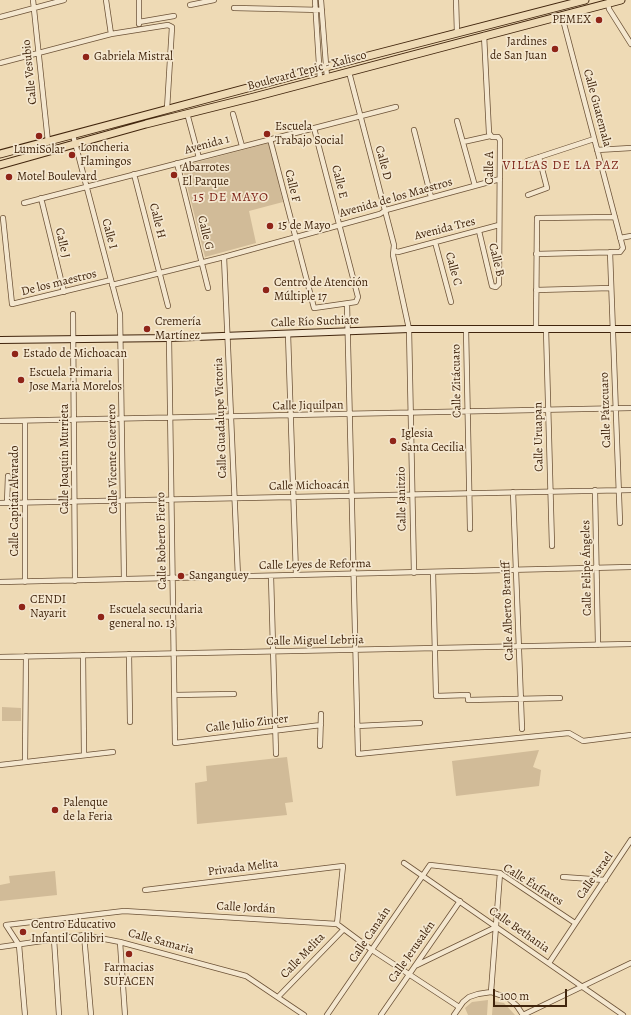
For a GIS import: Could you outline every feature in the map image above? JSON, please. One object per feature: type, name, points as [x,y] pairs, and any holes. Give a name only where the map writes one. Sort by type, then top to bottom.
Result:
[{"type":"main road","name":"Boulevard Tepic - Xalisco","points":[[0,154],[585,0]]},
{"type":"main road","name":"Boulevard Tepic - Xalisco","points":[[0,165],[146,124],[320,80],[484,35],[542,22],[621,0]]},
{"type":"main road","points":[[542,22],[546,17],[564,13],[568,5]]},
{"type":"main road","points":[[484,35],[489,31],[511,24],[513,18]]},
{"type":"main road","points":[[433,50],[440,42],[454,38],[457,33]]},
{"type":"main road","points":[[348,72],[356,66],[382,58],[387,52]]},
{"type":"main road","points":[[187,114],[192,109],[210,104],[216,97]]},
{"type":"main road","points":[[146,124],[150,119],[164,115],[167,109]]},
{"type":"main road","points":[[31,156],[32,152],[46,148],[48,142]]},
{"type":"main road","name":"Calle Río Suchiate","points":[[0,340],[170,338],[409,329],[631,329]]},
{"type":"street","name":"Calle Vesubio","points":[[33,0],[48,142]]},
{"type":"street","points":[[0,17],[64,0]]},
{"type":"street","points":[[106,0],[111,34]]},
{"type":"street","points":[[139,0],[139,28]]},
{"type":"street","points":[[190,5],[214,0]]},
{"type":"street","points":[[315,0],[323,68],[327,78]]},
{"type":"street","points":[[320,80],[323,68],[321,0]]},
{"type":"street","points":[[456,0],[457,33]]},
{"type":"street","points":[[610,2],[609,9],[631,44]]},
{"type":"street","points":[[234,8],[322,10]]},
{"type":"street","points":[[138,22],[174,16]]},
{"type":"street","name":"Calle Guatemala","points":[[562,16],[623,251],[610,252]]},
{"type":"street","points":[[0,62],[139,28],[170,26],[172,27],[167,109]]},
{"type":"street","name":"Calle A","points":[[484,35],[490,136],[497,136],[500,140],[499,284]]},
{"type":"street","name":"Calle D","points":[[348,72],[386,210],[395,251],[393,255],[409,329]]},
{"type":"street","name":"Avenida 1","points":[[24,203],[396,107]]},
{"type":"street","points":[[187,114],[199,158]]},
{"type":"street","points":[[233,114],[242,146]]},
{"type":"street","points":[[458,121],[475,186]]},
{"type":"street","name":"Calle E","points":[[314,128],[358,297],[356,302],[347,304]]},
{"type":"street","points":[[414,130],[431,197]]},
{"type":"street","name":"Calle I","points":[[73,135],[120,314],[121,339]]},
{"type":"street","points":[[463,142],[490,136]]},
{"type":"street","name":"Calle F","points":[[270,139],[314,308],[347,304]]},
{"type":"street","points":[[527,161],[594,139]]},
{"type":"street","points":[[597,150],[631,148]]},
{"type":"street","points":[[528,195],[547,188],[539,157]]},
{"type":"street","name":"Calle G","points":[[177,163],[208,288]]},
{"type":"street","name":"Calle H","points":[[134,174],[168,306]]},
{"type":"street","name":"Avenida de los Maestros","points":[[112,282],[224,258],[380,214],[386,210],[431,197],[500,179]]},
{"type":"street","name":"Calle J","points":[[41,198],[64,292]]},
{"type":"street","points":[[536,328],[537,218],[615,217]]},
{"type":"street","name":"De los maestros","points":[[3,218],[12,304],[112,282]]},
{"type":"street","name":"Avenida Tres","points":[[395,251],[398,252],[499,225]]},
{"type":"street","name":"Calle B","points":[[478,231],[492,286],[496,287],[499,284]]},
{"type":"street","points":[[620,238],[631,236]]},
{"type":"street","name":"Calle C","points":[[435,242],[451,302]]},
{"type":"street","points":[[536,254],[610,252],[612,329]]},
{"type":"street","name":"Calle Guadalupe Victoria","points":[[224,258],[238,577]]},
{"type":"street","points":[[536,290],[611,288]]},
{"type":"street","points":[[347,304],[358,754],[569,733],[583,741],[631,735]]},
{"type":"street","name":"Calle Joaquín Murrieta","points":[[74,314],[75,581]]},
{"type":"street","name":"Calle Uruapan","points":[[546,328],[552,546]]},
{"type":"street","name":"Calle Janitzio","points":[[409,329],[414,572]]},
{"type":"street","name":"Calle Zitácuaro","points":[[466,329],[470,529]]},
{"type":"street","name":"Calle Pátzcuaro","points":[[612,329],[617,408],[620,523]]},
{"type":"street","points":[[288,334],[296,575]]},
{"type":"street","name":"Calle Roberto Fierro","points":[[170,338],[175,743]]},
{"type":"street","name":"Calle Vicente Guerrero","points":[[121,339],[124,579]]},
{"type":"street","name":"Calle Jiquilpan","points":[[0,421],[74,418],[349,415],[631,408]]},
{"type":"street","name":"Calle Capitán Alvarado","points":[[25,421],[25,582]]},
{"type":"street","points":[[7,503],[8,476]]},
{"type":"street","name":"Calle Felipe Ángeles","points":[[595,490],[598,645]]},
{"type":"street","name":"Calle Michoacán","points":[[0,503],[631,490]]},
{"type":"street","name":"Calle Alberto Braniff","points":[[513,492],[522,729]]},
{"type":"street","name":"Calle Leyes de Reforma","points":[[0,582],[631,567]]},
{"type":"street","points":[[433,572],[436,696],[468,695],[468,700],[560,698]]},
{"type":"street","points":[[271,576],[276,754]]},
{"type":"street","name":"Calle Miguel Lebrija","points":[[0,657],[631,644]]},
{"type":"street","points":[[128,654],[130,722]]},
{"type":"street","points":[[83,655],[84,755]]},
{"type":"street","points":[[25,762],[26,656]]},
{"type":"street","points":[[175,695],[234,694]]},
{"type":"street","points":[[320,746],[321,714]]},
{"type":"street","points":[[357,726],[420,723]]},
{"type":"street","name":"Calle Julio Zincer","points":[[175,743],[321,725]]},
{"type":"street","points":[[0,765],[113,752]]},
{"type":"street","name":"Calle Israel","points":[[549,963],[631,840]]},
{"type":"street","name":"Calle Bethania","points":[[404,863],[623,1015]]},
{"type":"street","name":"Calle Canaán","points":[[328,1015],[430,865]]},
{"type":"street","name":"Calle Éufrates","points":[[430,865],[500,873],[575,923]]},
{"type":"street","name":"Privada Melita","points":[[145,890],[342,866]]},
{"type":"street","name":"Calle Melita","points":[[337,924],[342,866]]},
{"type":"street","points":[[491,992],[500,873]]},
{"type":"street","points":[[563,877],[605,880]]},
{"type":"street","name":"Calle Jerusalén","points":[[381,1015],[460,901]]},
{"type":"street","name":"Calle Jordán","points":[[19,945],[6,925],[124,911],[337,924]]},
{"type":"street","points":[[337,924],[343,930],[408,975],[459,1007]]},
{"type":"street","points":[[415,966],[496,927]]},
{"type":"street","name":"Calle Melita","points":[[278,997],[343,930]]},
{"type":"street","points":[[84,936],[91,1015]]},
{"type":"street","name":"Calle Samaria","points":[[0,947],[84,936],[120,942],[237,972],[246,976],[304,1015]]},
{"type":"street","points":[[54,939],[59,1015]]},
{"type":"street","points":[[120,942],[125,1015]]},
{"type":"street","points":[[19,945],[25,1015]]},
{"type":"street","points":[[454,1015],[459,1007],[469,997],[491,992],[508,998],[517,1006],[523,1015],[631,962]]},
{"type":"shaded area","points":[[269,143],[283,202],[249,211],[256,243],[205,257],[182,166]]},
{"type":"shaded area","points":[[2,707],[21,708],[21,721],[2,721]]},
{"type":"shaded area","points":[[539,750],[533,767],[541,770],[539,786],[456,796],[452,761]]},
{"type":"shaded area","points":[[287,757],[293,802],[285,803],[287,815],[197,824],[195,783],[207,781],[206,766]]},
{"type":"shaded area","points":[[55,871],[57,895],[0,901],[0,885],[10,883],[9,876]]},
{"type":"shaded area","points":[[488,1000],[487,1015],[468,1015],[465,1008],[472,1002]]},
{"type":"shaded area","points":[[493,1001],[504,1003],[515,1015],[492,1015]]},
{"type":"place","name":"PEMEX","points":[[599,20]]},
{"type":"place","name":"Jardines de San Juan","points":[[555,49]]},
{"type":"place","name":"Gabriela Mistral","points":[[86,57]]},
{"type":"place","name":"Escuela Trabajo Social","points":[[267,134]]},
{"type":"place","name":"LumiSolar","points":[[39,136]]},
{"type":"place","name":"Loncheria Flamingos","points":[[72,155]]},
{"type":"place","name":"Abarrotes El Parque","points":[[174,175]]},
{"type":"place","name":"Motel Boulevard","points":[[9,177]]},
{"type":"place","name":"15 de Mayo","points":[[270,226]]},
{"type":"place","name":"Centro de Atención Múltiple 17","points":[[266,290]]},
{"type":"place","name":"Cremería Martínez","points":[[147,329]]},
{"type":"place","name":"Estado de Michoacan","points":[[15,354]]},
{"type":"place","name":"Escuela Primaria Jose Maria Morelos","points":[[21,380]]},
{"type":"place","name":"Iglesia Santa Cecilia","points":[[393,441]]},
{"type":"place","name":"Sanganguey","points":[[181,576]]},
{"type":"place","name":"CENDI Nayarit","points":[[22,607]]},
{"type":"place","name":"Escuela secundaria general no. 13","points":[[101,617]]},
{"type":"place","name":"Palenque de la Feria","points":[[55,810]]},
{"type":"place","name":"Centro Educativo Infantil Colibri","points":[[23,932]]},
{"type":"place","name":"Farmacias SUFACEN","points":[[129,954]]},
{"type":"district","name":"VILLAS DE LA PAZ","points":[[561,166]]},
{"type":"district","name":"15 DE MAYO","points":[[231,198]]}]
